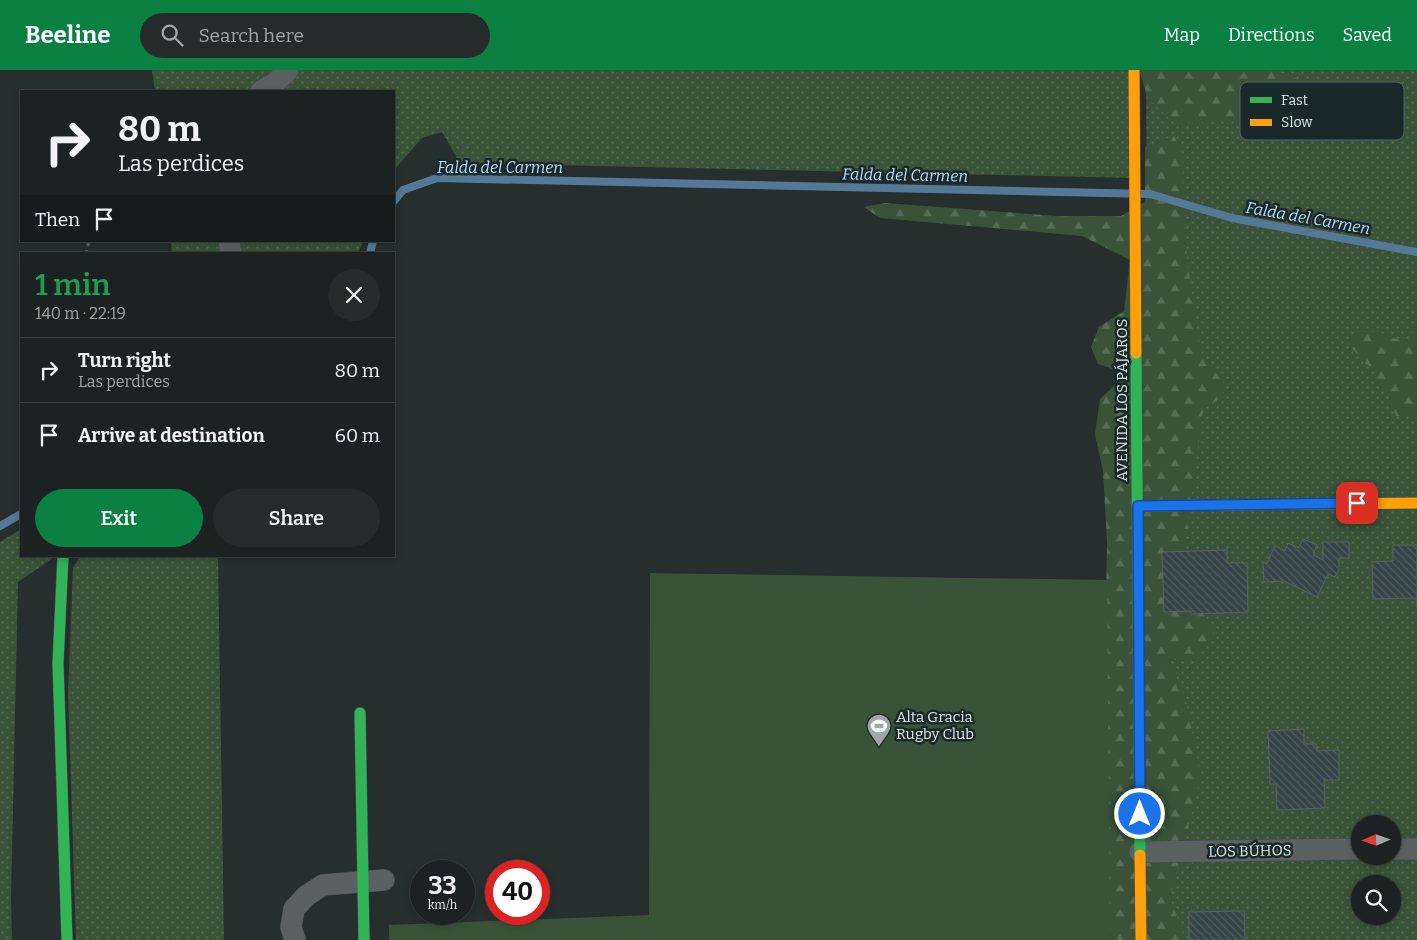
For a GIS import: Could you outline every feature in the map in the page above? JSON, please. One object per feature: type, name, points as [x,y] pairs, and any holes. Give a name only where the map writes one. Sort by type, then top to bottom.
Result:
[{"type":"street","points":[[263,90],[288,70]]},
{"type":"street","name":"AVENIDA LOS PÁJAROS","points":[[1134,70],[1141,940]]},
{"type":"street","points":[[1138,506],[1417,503]]},
{"type":"street","points":[[63,557],[58,663],[67,940]]},
{"type":"street","points":[[360,713],[374,881],[364,940]]},
{"type":"street","points":[[1401,849],[1417,848]]},
{"type":"street","name":"LOS BÚHOS","points":[[1140,852],[1351,849]]},
{"type":"street","points":[[295,940],[291,927],[294,909],[306,896],[323,885],[374,881]]},
{"type":"green space","points":[[152,70],[1134,70],[1135,178],[460,163],[442,132],[422,138],[395,169],[395,90],[155,90]]},
{"type":"green space","points":[[1139,70],[1275,70],[1306,82],[1240,82],[1240,119],[1228,121],[1175,124],[1148,99]]},
{"type":"green space","points":[[1146,70],[1417,70],[1417,940],[1151,940]]},
{"type":"green space","points":[[1174,136],[1182,153],[1187,259],[1201,353],[1224,384],[1222,397],[1203,410],[1181,573],[1214,634],[1197,660],[1168,660],[1185,697],[1201,775],[1170,898],[1186,940],[1100,940],[1107,542],[1103,471],[1095,434],[1100,399],[1127,374],[1098,364],[1091,347],[1099,327],[1124,311],[1130,260],[1082,236],[880,218],[864,207],[885,203],[1057,216],[1121,216],[1145,202],[1145,147]]},
{"type":"green space","points":[[171,242],[363,242],[359,252],[172,252]]},
{"type":"green space","points":[[1417,317],[1417,410],[1412,416],[1396,416],[1390,399],[1374,369],[1363,362],[1349,344],[1355,332],[1378,332],[1396,339],[1410,339]]},
{"type":"green space","points":[[20,530],[20,557],[55,557],[18,582],[11,898],[12,940],[0,940],[0,542]]},
{"type":"green space","points":[[79,557],[218,557],[224,940],[76,940],[68,692],[73,568]]},
{"type":"green space","name":"Alta Gracia Rugby Club","points":[[650,573],[1107,580],[1110,940],[389,940],[389,925],[475,925],[475,922],[485,921],[485,925],[550,925],[550,919],[649,915]]},
{"type":"building","points":[[1303,539],[1317,545],[1313,555],[1323,560],[1323,542],[1349,542],[1349,558],[1339,558],[1339,569],[1335,577],[1328,574],[1317,597],[1284,581],[1264,582],[1263,563],[1267,563],[1275,546],[1285,551],[1288,543],[1299,548]]},
{"type":"building","points":[[1393,545],[1417,545],[1417,598],[1373,599],[1372,562],[1393,561]]},
{"type":"building","points":[[1227,550],[1227,563],[1247,563],[1248,612],[1191,614],[1191,611],[1164,612],[1162,552]]},
{"type":"building","points":[[1304,729],[1304,744],[1316,744],[1317,751],[1339,750],[1339,780],[1324,780],[1325,808],[1277,810],[1276,784],[1270,784],[1268,731]]},
{"type":"building","points":[[1244,911],[1245,940],[1189,940],[1189,912]]},
{"type":"waterway","name":"Falda del Carmen","points":[[395,200],[403,190],[437,178],[1150,194],[1232,218],[1417,252]]},
{"type":"waterway","name":"Falda del Carmen","points":[[370,252],[373,242]]},
{"type":"waterway","name":"Falda del Carmen","points":[[0,526],[20,515]]},
{"type":"traffic: fast","points":[[1136,353],[1140,855]]},
{"type":"traffic: fast","points":[[63,557],[58,663],[67,940]]},
{"type":"traffic: fast","points":[[360,713],[364,940]]},
{"type":"traffic: slow","points":[[1134,70],[1136,353]]},
{"type":"traffic: slow","points":[[1138,506],[1417,503]]},
{"type":"traffic: slow","points":[[1140,855],[1141,940]]},
{"type":"place","name":"Alta Gracia Rugby Club","points":[[879,747]]},
{"type":"route","points":[[1140,814],[1138,506],[1357,503]]}]
